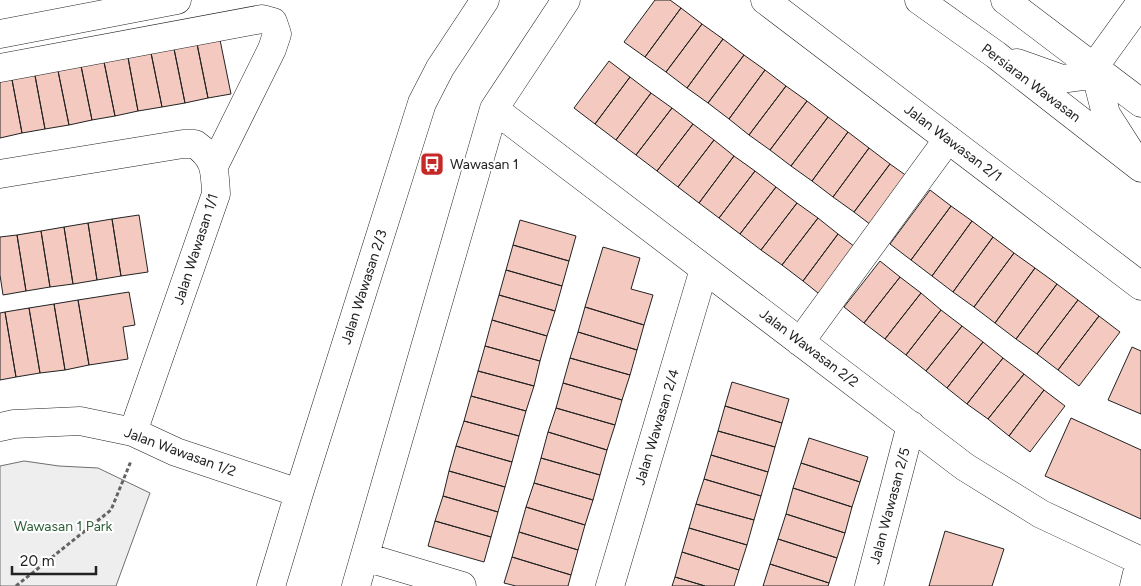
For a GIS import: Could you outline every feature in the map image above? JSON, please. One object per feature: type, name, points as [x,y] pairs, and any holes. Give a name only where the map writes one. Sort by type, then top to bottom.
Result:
[{"type":"street","points":[[0,34],[176,0]]},
{"type":"street","name":"Jalan Wawasan 2/3","points":[[271,586],[422,103],[440,68],[485,0]]},
{"type":"street","points":[[356,586],[494,109],[566,0]]},
{"type":"street","name":"Jalan Wawasan 2/1","points":[[765,0],[1141,286]]},
{"type":"street","name":"Persiaran Wawasan","points":[[919,0],[996,56],[1141,168]]},
{"type":"street","points":[[1005,0],[1141,103]]},
{"type":"street","points":[[996,56],[1062,79],[1084,76],[1094,67],[1141,2]]},
{"type":"street","points":[[0,68],[262,19],[274,22],[277,34],[272,49],[214,166]]},
{"type":"street","points":[[1094,67],[1106,114],[1141,168]]},
{"type":"street","name":"Jalan Wawasan 2/2","points":[[494,109],[965,467],[1040,514],[1141,561]]},
{"type":"street","points":[[800,342],[948,139]]},
{"type":"street","points":[[0,174],[182,144],[195,144],[210,157],[214,166]]},
{"type":"street","name":"Jalan Wawasan 1/1","points":[[138,434],[216,194],[214,166]]},
{"type":"street","name":"Jalan Wawasan 2/4","points":[[610,586],[704,269]]},
{"type":"street","name":"Jalan Wawasan 1/2","points":[[0,427],[14,424],[80,421],[138,434],[176,452],[299,493]]},
{"type":"street","name":"Jalan Wawasan 2/5","points":[[869,586],[911,426]]},
{"type":"street","points":[[365,557],[462,586]]},
{"type":"street","points":[[1134,586],[1141,561]]},
{"type":"path","points":[[16,586],[111,510],[138,434]]},
{"type":"green space","name":"Wawasan 1 Park","points":[[24,461],[59,466],[98,468],[150,493],[116,586],[0,586],[0,466]]},
{"type":"building","points":[[655,0],[670,0],[681,8],[645,57],[624,42]]},
{"type":"building","points":[[681,8],[702,24],[666,72],[645,57]]},
{"type":"building","points":[[702,24],[723,39],[687,88],[666,72]]},
{"type":"building","points":[[218,30],[231,94],[208,98],[195,34]]},
{"type":"building","points":[[195,34],[208,98],[185,103],[172,39]]},
{"type":"building","points":[[172,39],[185,103],[162,107],[149,43]]},
{"type":"building","points":[[723,39],[744,55],[708,103],[687,88]]},
{"type":"building","points":[[149,43],[162,107],[138,111],[126,47]]},
{"type":"building","points":[[126,47],[138,111],[115,116],[102,52]]},
{"type":"building","points":[[102,52],[115,116],[92,120],[79,56]]},
{"type":"building","points":[[744,55],[765,70],[729,119],[708,103]]},
{"type":"building","points":[[79,56],[92,120],[69,125],[56,61]]},
{"type":"building","points":[[56,61],[69,125],[45,129],[33,65]]},
{"type":"building","points":[[609,61],[630,77],[595,124],[574,108]]},
{"type":"building","points":[[33,65],[45,129],[22,133],[10,69]]},
{"type":"building","points":[[10,69],[22,133],[0,138],[0,71]]},
{"type":"building","points":[[765,70],[786,86],[749,135],[729,119]]},
{"type":"building","points":[[630,77],[651,93],[616,140],[595,124]]},
{"type":"building","points":[[786,86],[807,101],[770,150],[749,135]]},
{"type":"building","points":[[651,93],[672,108],[636,155],[616,140]]},
{"type":"building","points":[[807,101],[828,117],[791,166],[770,150]]},
{"type":"building","points":[[672,108],[693,124],[657,171],[636,155]]},
{"type":"building","points":[[828,117],[848,132],[812,181],[791,166]]},
{"type":"building","points":[[693,124],[714,140],[678,187],[657,171]]},
{"type":"building","points":[[848,132],[869,148],[833,197],[812,181]]},
{"type":"building","points":[[714,140],[734,156],[699,203],[678,187]]},
{"type":"building","points":[[869,148],[890,164],[854,212],[833,197]]},
{"type":"building","points":[[734,156],[755,171],[719,218],[699,203]]},
{"type":"building","points":[[890,164],[911,179],[875,228],[854,212]]},
{"type":"building","points":[[755,171],[776,187],[740,234],[719,218]]},
{"type":"building","points":[[776,187],[797,203],[761,250],[740,234]]},
{"type":"building","points":[[930,190],[951,206],[911,260],[890,244]]},
{"type":"building","points":[[797,203],[818,218],[782,265],[761,250]]},
{"type":"building","points":[[951,206],[972,221],[932,276],[911,260]]},
{"type":"building","points":[[139,215],[148,272],[121,276],[112,219]]},
{"type":"building","points":[[818,218],[838,234],[803,281],[782,265]]},
{"type":"building","points":[[112,219],[121,276],[97,280],[88,223]]},
{"type":"building","points":[[520,220],[576,236],[569,261],[513,245]]},
{"type":"building","points":[[972,221],[993,237],[953,292],[932,276]]},
{"type":"building","points":[[88,223],[97,280],[73,284],[64,227]]},
{"type":"building","points":[[64,227],[73,284],[50,287],[41,231]]},
{"type":"building","points":[[41,231],[50,287],[26,291],[17,235]]},
{"type":"building","points":[[838,234],[859,250],[823,297],[803,281]]},
{"type":"building","points":[[17,235],[26,291],[3,295],[0,275],[0,237]]},
{"type":"building","points":[[993,237],[1014,253],[974,307],[953,292]]},
{"type":"building","points":[[513,245],[569,261],[562,286],[506,270]]},
{"type":"building","points":[[603,247],[640,258],[631,289],[653,295],[644,325],[585,307]]},
{"type":"building","points":[[1014,253],[1035,268],[995,323],[974,307]]},
{"type":"building","points":[[880,261],[900,277],[864,323],[844,307]]},
{"type":"building","points":[[1035,268],[1057,284],[1016,339],[995,323]]},
{"type":"building","points":[[506,270],[562,286],[555,311],[499,295]]},
{"type":"building","points":[[900,277],[921,293],[885,339],[864,323]]},
{"type":"building","points":[[1057,284],[1078,300],[1037,354],[1016,339]]},
{"type":"building","points":[[129,292],[135,325],[123,327],[128,359],[89,365],[78,300]]},
{"type":"building","points":[[921,293],[941,310],[906,355],[885,339]]},
{"type":"building","points":[[499,295],[555,311],[547,336],[492,320]]},
{"type":"building","points":[[78,300],[89,365],[65,370],[54,304]]},
{"type":"building","points":[[1078,300],[1099,316],[1058,370],[1037,354]]},
{"type":"building","points":[[54,304],[65,370],[40,373],[29,308]]},
{"type":"building","points":[[585,307],[644,325],[637,350],[578,332]]},
{"type":"building","points":[[29,308],[40,373],[16,377],[5,312]]},
{"type":"building","points":[[941,310],[962,326],[926,371],[906,355]]},
{"type":"building","points":[[5,312],[16,377],[0,380],[0,313]]},
{"type":"building","points":[[1099,316],[1120,332],[1079,386],[1058,370]]},
{"type":"building","points":[[492,320],[547,336],[540,361],[485,346]]},
{"type":"building","points":[[962,326],[983,342],[947,388],[926,371]]},
{"type":"building","points":[[578,332],[637,350],[630,375],[570,358]]},
{"type":"building","points":[[983,342],[1003,358],[967,404],[947,388]]},
{"type":"building","points":[[485,346],[540,361],[534,386],[478,371]]},
{"type":"building","points":[[1132,347],[1141,351],[1141,414],[1108,400]]},
{"type":"building","points":[[570,358],[630,375],[622,400],[563,383]]},
{"type":"building","points":[[1003,358],[1024,374],[988,419],[967,404]]},
{"type":"building","points":[[478,371],[534,386],[526,411],[471,396]]},
{"type":"building","points":[[1024,374],[1044,390],[1009,436],[988,419]]},
{"type":"building","points":[[732,382],[789,399],[782,423],[725,406]]},
{"type":"building","points":[[563,383],[622,400],[615,425],[556,408]]},
{"type":"building","points":[[1044,390],[1065,406],[1030,452],[1009,436]]},
{"type":"building","points":[[471,396],[526,411],[519,436],[464,421]]},
{"type":"building","points":[[725,406],[782,423],[775,447],[718,431]]},
{"type":"building","points":[[556,408],[615,425],[607,450],[548,432]]},
{"type":"building","points":[[1071,418],[1141,450],[1141,519],[1045,476]]},
{"type":"building","points":[[464,421],[519,436],[512,462],[456,446]]},
{"type":"building","points":[[718,431],[775,447],[768,472],[711,455]]},
{"type":"building","points":[[548,432],[607,450],[600,475],[541,458]]},
{"type":"building","points":[[809,438],[868,457],[860,482],[801,463]]},
{"type":"building","points":[[456,446],[512,462],[505,487],[449,471]]},
{"type":"building","points":[[711,455],[768,472],[761,496],[704,479]]},
{"type":"building","points":[[541,458],[600,475],[593,500],[534,483]]},
{"type":"building","points":[[801,463],[860,482],[852,507],[793,488]]},
{"type":"building","points":[[449,471],[505,487],[498,512],[443,496]]},
{"type":"building","points":[[704,479],[761,496],[754,520],[696,504]]},
{"type":"building","points":[[534,483],[593,500],[585,525],[526,507]]},
{"type":"building","points":[[793,488],[852,507],[845,533],[786,514]]},
{"type":"building","points":[[443,496],[498,512],[491,537],[435,521]]},
{"type":"building","points":[[696,504],[754,520],[747,545],[689,528]]},
{"type":"building","points":[[526,507],[585,525],[578,550],[519,532]]},
{"type":"building","points":[[786,514],[845,533],[837,558],[778,539]]},
{"type":"building","points":[[435,521],[491,537],[484,562],[428,546]]},
{"type":"building","points":[[689,528],[747,545],[739,570],[682,552]]},
{"type":"building","points":[[945,531],[1004,549],[992,586],[929,586]]},
{"type":"building","points":[[519,532],[578,550],[571,575],[512,557]]},
{"type":"building","points":[[778,539],[837,558],[829,583],[770,564]]},
{"type":"building","points":[[682,552],[739,570],[734,586],[705,586],[675,577]]},
{"type":"building","points":[[512,557],[571,575],[568,586],[516,586],[504,583]]},
{"type":"building","points":[[770,564],[829,583],[828,586],[763,586]]},
{"type":"building","points":[[675,577],[705,586],[672,586]]},
{"type":"place","name":"Wawasan 1","points":[[432,164]]}]
